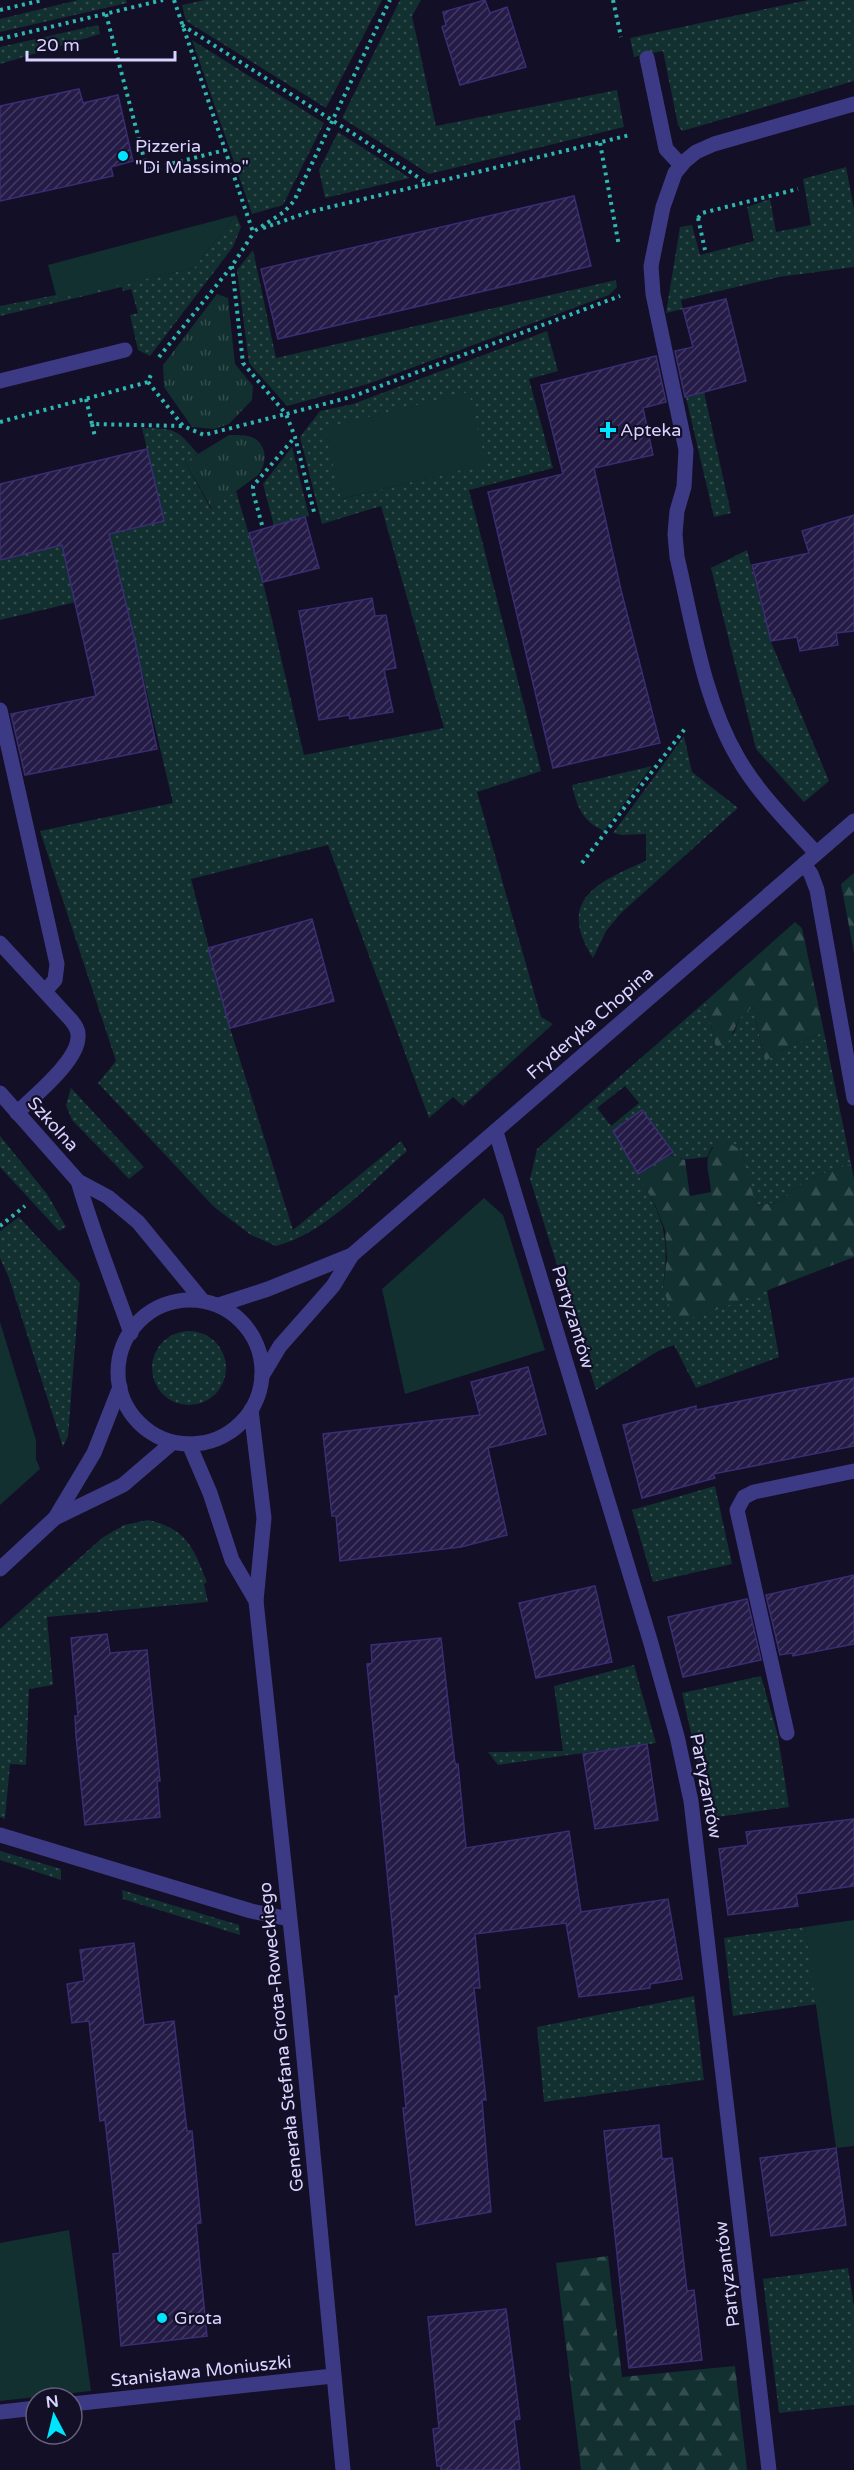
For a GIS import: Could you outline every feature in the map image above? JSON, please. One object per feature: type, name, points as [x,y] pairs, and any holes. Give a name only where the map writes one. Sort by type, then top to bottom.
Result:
[{"type":"street","points":[[647,58],[666,149],[681,165]]},
{"type":"street","points":[[816,853],[752,780],[723,729],[711,699],[677,557],[675,534],[677,511],[684,487],[686,450],[652,294],[651,267],[669,186],[681,165],[696,152],[714,144],[854,104]]},
{"type":"street","points":[[0,381],[125,350]]},
{"type":"street","points":[[0,710],[57,964],[55,980],[45,991]]},
{"type":"street","name":"Fryderyka Chopina","points":[[352,1255],[854,821]]},
{"type":"street","points":[[804,864],[817,890],[854,1098]]},
{"type":"street","points":[[0,943],[71,1020],[77,1028],[78,1037],[65,1065],[18,1113]]},
{"type":"street","name":"Szkolna","points":[[0,1093],[78,1181]]},
{"type":"street","name":"Partyzantów","points":[[496,1132],[650,1640],[677,1736],[691,1801],[770,2470]]},
{"type":"street","points":[[78,1181],[108,1197],[126,1210],[202,1300]]},
{"type":"street","points":[[78,1181],[94,1238],[111,1276],[131,1333]]},
{"type":"street","points":[[219,1305],[268,1289],[352,1255]]},
{"type":"street","points":[[262,1376],[280,1346],[333,1286],[352,1255]]},
{"type":"street","points":[[202,1300],[219,1305],[238,1319],[250,1332],[260,1353],[262,1376],[258,1398],[246,1418],[229,1433],[215,1440],[189,1444],[172,1443],[143,1427],[131,1413],[120,1387],[119,1358],[126,1339],[137,1324],[167,1304],[202,1300]]},
{"type":"street","points":[[0,1569],[55,1518],[94,1453],[120,1387]]},
{"type":"street","points":[[251,1410],[264,1518],[256,1601]]},
{"type":"street","points":[[55,1518],[123,1485],[172,1443]]},
{"type":"street","points":[[189,1444],[210,1493],[232,1560],[256,1601]]},
{"type":"street","points":[[787,1733],[737,1510],[744,1497],[754,1492],[854,1471]]},
{"type":"street","name":"Generała Stefana Grota-Roweckiego","points":[[256,1601],[343,2470]]},
{"type":"street","points":[[0,1835],[251,1911],[289,1919]]},
{"type":"street","name":"Stanisława Moniuszki","points":[[84,2403],[333,2376]]},
{"type":"street","points":[[0,2412],[24,2409]]},
{"type":"path","points":[[0,10],[43,0]]},
{"type":"path","points":[[0,39],[163,0]]},
{"type":"path","points":[[174,0],[253,232]]},
{"type":"path","points":[[148,382],[160,355],[232,266],[253,232],[284,212],[294,201],[390,0]]},
{"type":"path","points":[[106,14],[147,170],[225,150]]},
{"type":"path","points":[[182,25],[428,184]]},
{"type":"path","points":[[253,232],[309,212],[640,133]]},
{"type":"path","points":[[600,142],[619,248]]},
{"type":"path","points":[[690,220],[698,218],[702,213],[798,189]]},
{"type":"path","points":[[698,218],[705,250]]},
{"type":"path","points":[[232,266],[243,363],[286,414],[295,437],[314,512]]},
{"type":"path","points":[[92,424],[183,426],[204,435],[351,397],[627,294]]},
{"type":"path","points":[[0,422],[148,382]]},
{"type":"path","points":[[148,382],[183,426]]},
{"type":"path","points":[[86,399],[95,437]]},
{"type":"path","points":[[262,525],[253,486],[295,437]]},
{"type":"path","points":[[582,863],[682,732]]},
{"type":"path","points":[[0,1226],[25,1206]]},
{"type":"green space","points":[[78,0],[126,0],[127,3],[0,32],[0,19]]},
{"type":"green space","points":[[205,0],[382,0],[326,108],[186,21],[182,5]]},
{"type":"green space","points":[[400,0],[421,0],[412,16],[436,126],[617,90],[624,127],[429,174],[342,118]]},
{"type":"green space","points":[[808,0],[854,0],[854,81],[682,131],[678,125],[663,51],[634,57],[630,38]]},
{"type":"green space","points":[[98,25],[100,34],[0,64],[0,47]]},
{"type":"green space","points":[[192,40],[324,123],[283,205],[252,214]]},
{"type":"green space","points":[[338,132],[410,178],[325,198],[319,170]]},
{"type":"green space","points":[[846,167],[854,209],[854,267],[779,277],[681,300],[683,309],[666,313],[680,227],[692,225],[700,255],[754,241],[747,207],[770,199],[776,232],[811,225],[803,179]]},
{"type":"green space","points":[[236,215],[241,227],[233,247],[150,356],[138,350],[130,315],[138,313],[131,289],[123,291],[122,287],[0,316],[0,306],[56,295],[57,298],[194,268]]},
{"type":"green space","points":[[236,215],[194,268],[57,299],[48,265]]},
{"type":"green space","points":[[253,250],[276,358],[616,280],[617,287],[609,295],[368,384],[287,406],[249,363],[237,270]]},
{"type":"green space","points":[[217,294],[228,298],[235,364],[253,386],[252,400],[229,424],[214,429],[192,427],[164,387],[163,365]]},
{"type":"green space","points":[[547,331],[558,371],[529,379],[553,468],[469,490],[541,771],[477,792],[541,1017],[553,1024],[463,1106],[453,1097],[429,1118],[328,845],[191,879],[230,1028],[293,1230],[401,1141],[407,1151],[329,1219],[312,1231],[276,1246],[251,1235],[214,1207],[98,1083],[116,1061],[40,831],[173,803],[123,591],[0,620],[0,560],[164,521],[142,428],[169,430],[185,439],[198,454],[185,462],[211,509],[236,491],[263,582],[304,755],[444,728],[381,506],[322,524],[300,437],[320,411],[353,404]],"holes":[[[469,393],[463,469],[342,499]]]},
{"type":"green space","points":[[677,359],[704,392],[731,513],[714,517]]},
{"type":"green space","points":[[469,392],[486,464],[341,499],[324,428]]},
{"type":"green space","points":[[229,435],[247,436],[257,440],[263,448],[263,467],[258,475],[212,509],[185,462]]},
{"type":"green space","points":[[292,447],[309,516],[274,526],[263,484]]},
{"type":"green space","points":[[747,550],[771,642],[829,781],[804,802],[756,749],[711,568]]},
{"type":"green space","points":[[684,736],[692,772],[738,808],[621,913],[606,931],[593,958],[583,938],[579,921],[581,907],[587,896],[598,886],[646,861],[646,834],[613,833]]},
{"type":"green space","points":[[652,766],[604,831],[590,823],[576,800],[572,785]]},
{"type":"green space","points":[[854,873],[854,953],[841,884]]},
{"type":"green space","points":[[795,922],[802,928],[824,1032],[790,1046],[765,1061],[753,1006],[739,1019],[729,1041],[716,1048],[706,1001]]},
{"type":"green space","points":[[706,1001],[716,1048],[734,1033],[739,1019],[753,1006],[765,1061],[790,1046],[824,1032],[851,1164],[810,1178],[777,1202],[755,1206],[742,1151],[712,1147],[707,1157],[682,1159],[667,1151],[657,1136],[638,1174],[654,1204],[663,1228],[666,1254],[663,1288],[697,1317],[767,1290],[779,1357],[696,1388],[674,1345],[658,1351],[596,1390],[530,1179],[537,1149]],"holes":[[[625,1086],[639,1103],[611,1126],[597,1108]],[[642,1110],[655,1127],[626,1148],[613,1131]]]},
{"type":"green space","points":[[71,1088],[144,1167],[129,1179],[72,1120],[66,1105]]},
{"type":"green space","points":[[0,1136],[47,1194],[66,1227],[59,1231],[0,1167]]},
{"type":"green space","points":[[719,1142],[728,1142],[742,1151],[756,1206],[777,1202],[810,1178],[851,1164],[854,1179],[854,1257],[698,1317],[674,1320],[663,1288],[667,1258],[665,1230],[656,1207],[638,1174],[669,1155],[685,1160],[690,1196],[711,1192],[708,1159]]},
{"type":"green space","points":[[484,1198],[503,1215],[545,1350],[405,1394],[382,1289]]},
{"type":"green space","points":[[19,1217],[80,1283],[68,1436],[63,1447],[9,1278],[0,1258],[0,1231]]},
{"type":"green space","points":[[0,1322],[36,1440],[36,1459],[40,1469],[0,1505]]},
{"type":"green space","points":[[189,1331],[203,1334],[215,1342],[223,1354],[226,1368],[223,1382],[215,1394],[203,1402],[189,1405],[175,1402],[163,1394],[155,1382],[152,1368],[155,1354],[163,1342],[175,1334]]},
{"type":"green space","points":[[715,1486],[732,1564],[653,1582],[632,1510]]},
{"type":"green space","points":[[148,1520],[172,1529],[187,1541],[207,1582],[204,1584],[208,1602],[47,1617],[53,1685],[29,1689],[26,1765],[10,1764],[5,1819],[0,1817],[0,1629],[102,1538],[124,1525]]},
{"type":"green space","points":[[634,1665],[656,1743],[498,1765],[488,1752],[563,1751],[554,1686]]},
{"type":"green space","points":[[761,1676],[778,1736],[789,1807],[710,1818],[682,1693]]},
{"type":"green space","points":[[0,1851],[61,1869],[61,1880],[0,1860]]},
{"type":"green space","points":[[122,1890],[239,1925],[240,1935],[123,1899]]},
{"type":"green space","points":[[854,1920],[854,2146],[836,2148],[805,1927]]},
{"type":"green space","points":[[805,1927],[817,2004],[733,2016],[724,1938]]},
{"type":"green space","points":[[694,1996],[704,2080],[544,2102],[537,2027]]},
{"type":"green space","points":[[69,2230],[91,2391],[84,2392],[84,2386],[24,2386],[24,2398],[0,2401],[0,2243]]},
{"type":"green space","points":[[608,2256],[622,2377],[735,2366],[747,2470],[581,2470],[556,2263]]},
{"type":"green space","points":[[848,2268],[854,2306],[854,2405],[779,2413],[763,2279]]},
{"type":"building","points":[[485,0],[490,13],[507,7],[526,67],[460,85],[442,27],[446,25],[443,12]]},
{"type":"building","points":[[79,89],[83,103],[118,95],[133,161],[111,167],[113,176],[0,201],[0,106]]},
{"type":"building","points":[[574,196],[591,266],[278,339],[261,269]]},
{"type":"building","points":[[726,299],[746,381],[685,397],[675,351],[693,347],[683,309]]},
{"type":"building","points":[[656,356],[666,402],[643,408],[653,455],[594,468],[621,590],[660,743],[553,768],[488,492],[563,474],[541,385]]},
{"type":"building","points":[[147,449],[164,521],[109,534],[135,641],[157,749],[25,775],[11,714],[96,696],[62,545],[0,560],[0,484]]},
{"type":"building","points":[[854,515],[854,631],[836,633],[838,645],[800,651],[797,637],[771,641],[752,565],[809,553],[802,531]]},
{"type":"building","points":[[305,517],[319,568],[263,582],[249,533]]},
{"type":"building","points":[[372,598],[375,616],[386,615],[396,668],[384,670],[393,712],[350,719],[349,715],[319,720],[299,611]]},
{"type":"building","points":[[312,919],[334,1001],[230,1028],[208,948]]},
{"type":"building","points":[[642,1110],[673,1152],[638,1174],[613,1131]]},
{"type":"building","points":[[528,1367],[546,1434],[488,1448],[507,1535],[461,1547],[340,1561],[336,1516],[332,1516],[323,1434],[480,1415],[471,1382]]},
{"type":"building","points":[[854,1378],[854,1446],[713,1474],[715,1478],[642,1498],[623,1425],[696,1406],[696,1410]]},
{"type":"building","points":[[854,1575],[854,1644],[793,1656],[792,1653],[780,1655],[766,1595]]},
{"type":"building","points":[[595,1586],[612,1662],[536,1678],[519,1603]]},
{"type":"building","points":[[747,1599],[761,1660],[683,1677],[668,1617]]},
{"type":"building","points":[[107,1634],[110,1653],[147,1650],[160,1781],[157,1781],[160,1817],[85,1825],[76,1736],[75,1716],[78,1716],[71,1638]]},
{"type":"building","points":[[441,1638],[455,1764],[458,1764],[466,1848],[569,1831],[581,1912],[668,1899],[682,1979],[650,1984],[650,1988],[579,1997],[566,1923],[475,1934],[480,1988],[474,1988],[486,2100],[482,2100],[491,2212],[416,2225],[403,2108],[406,2108],[395,1996],[399,1996],[367,1664],[372,1663],[371,1645]]},
{"type":"building","points":[[647,1744],[658,1820],[595,1829],[583,1754]]},
{"type":"building","points":[[854,1819],[854,1886],[796,1894],[798,1906],[728,1915],[719,1849],[748,1845],[746,1832]]},
{"type":"building","points":[[134,1943],[144,2025],[174,2021],[187,2131],[192,2131],[201,2223],[196,2224],[207,2336],[121,2346],[113,2254],[120,2253],[105,2120],[100,2121],[89,2021],[72,2023],[67,1984],[84,1981],[80,1950]]},
{"type":"building","points":[[659,2125],[662,2159],[672,2158],[687,2291],[694,2290],[702,2360],[629,2368],[604,2131]]},
{"type":"building","points":[[836,2148],[846,2225],[771,2236],[760,2158]]},
{"type":"building","points":[[506,2309],[520,2419],[514,2420],[520,2470],[441,2470],[441,2466],[437,2466],[433,2429],[439,2428],[428,2317]]},
{"type":"place","name":"Pizzeria \"Di Massimo\"","points":[[123,156]]},
{"type":"place","name":"Apteka","points":[[608,430]]},
{"type":"place","name":"Grota","points":[[162,2318]]}]
